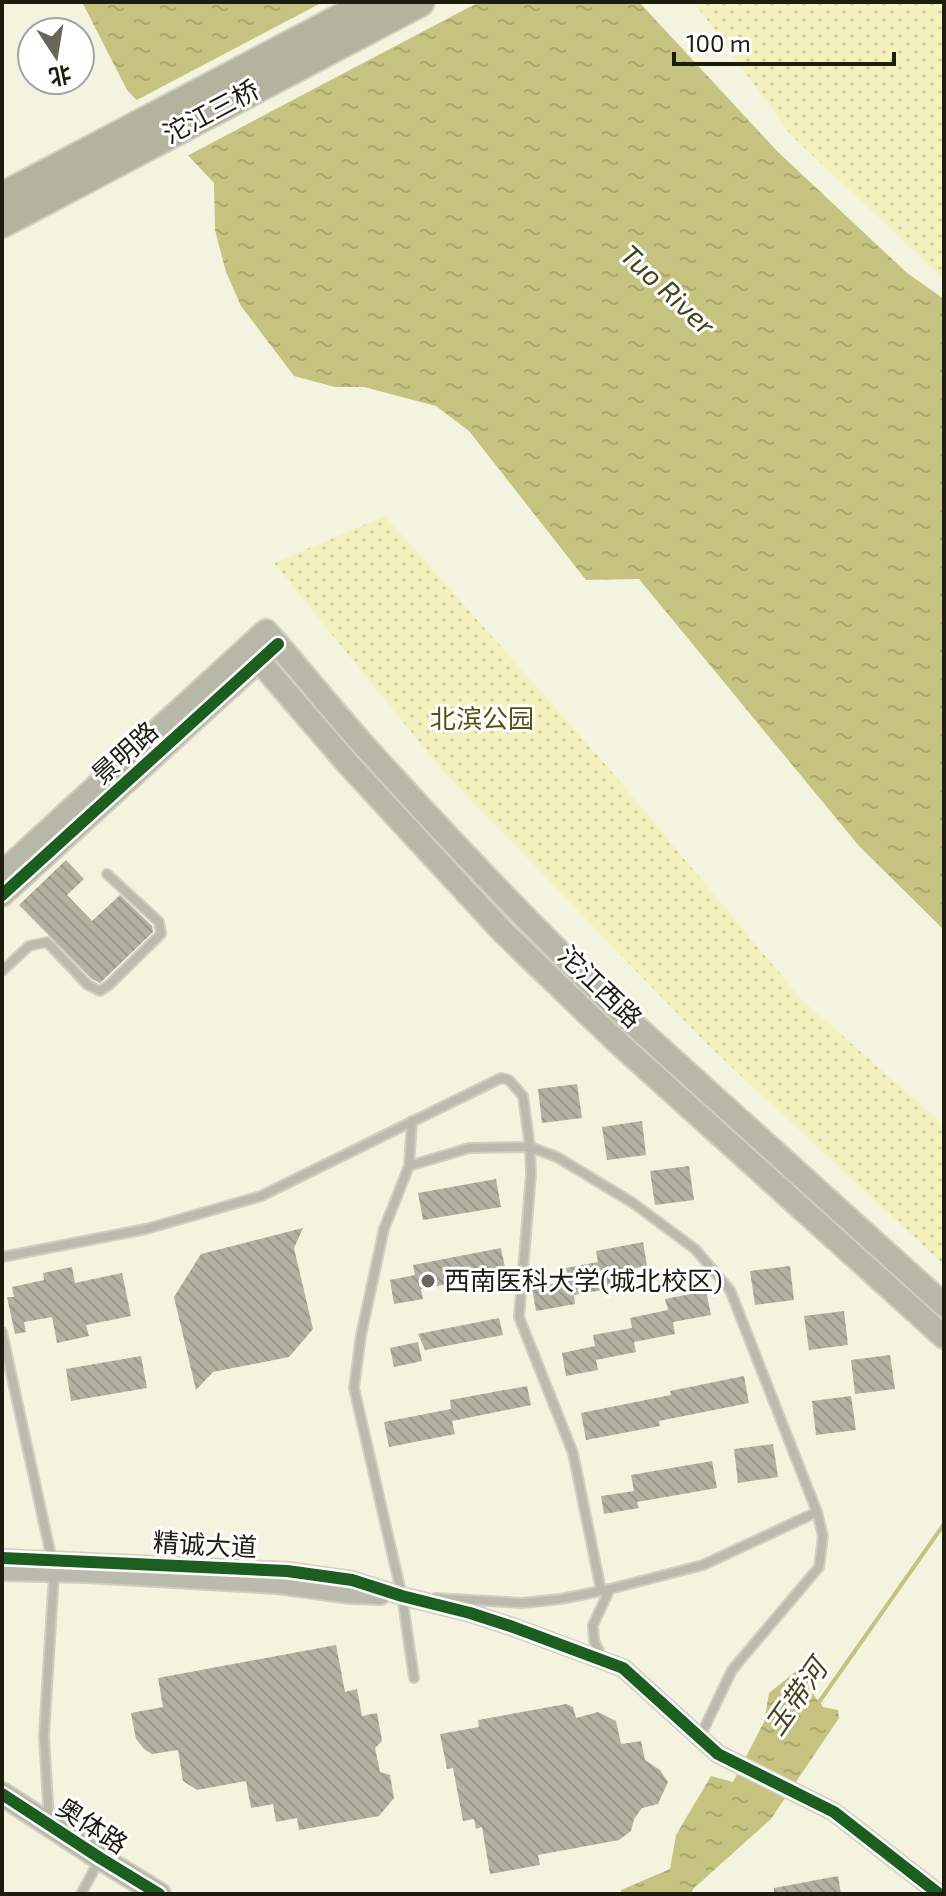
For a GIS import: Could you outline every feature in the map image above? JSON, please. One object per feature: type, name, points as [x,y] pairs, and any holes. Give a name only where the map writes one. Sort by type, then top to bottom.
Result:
[{"type":"highway","name":"沱江三桥","points":[[2,197],[372,2]]},
{"type":"highway","name":"沱江三桥","points":[[2,223],[420,2]]},
{"type":"main road","name":"景明路","points":[[2,873],[272,638]]},
{"type":"main road","name":"沱江西路","points":[[272,638],[445,834],[583,976],[944,1305]]},
{"type":"main road","name":"景明路","points":[[2,895],[253,654]]},
{"type":"main road","name":"沱江西路","points":[[253,654],[348,764],[503,932],[614,1039],[944,1337]]},
{"type":"main road","name":"奥体路","points":[[2,1794],[49,1825],[134,1894]]},
{"type":"main road","name":"奥体路","points":[[2,1809],[97,1864],[159,1894]]},
{"type":"street","name":"精诚大道","points":[[2,1558],[53,1567]]},
{"type":"street","name":"精诚大道","points":[[2,1572],[53,1567],[287,1571],[352,1580],[470,1613],[623,1668],[718,1754],[834,1812],[939,1894]]},
{"type":"lane","points":[[2,971],[29,946],[47,942],[88,985],[100,991],[109,985],[161,934],[159,922],[107,874]]},
{"type":"lane","points":[[2,1257],[146,1229],[261,1196],[501,1078],[509,1080],[523,1096],[530,1147],[531,1175],[519,1317],[573,1453],[606,1590],[593,1625],[594,1641],[604,1660]]},
{"type":"lane","points":[[412,1121],[409,1166],[384,1229],[361,1335],[354,1388],[402,1596],[414,1678]]},
{"type":"lane","points":[[409,1166],[469,1148],[530,1147],[557,1157],[633,1203],[695,1249],[730,1290],[817,1512],[823,1536],[819,1567],[732,1670],[700,1737]]},
{"type":"lane","points":[[2,1332],[53,1567],[44,1736],[49,1825]]},
{"type":"lane","points":[[402,1596],[522,1603],[606,1590],[703,1565],[817,1512]]},
{"type":"lane","points":[[81,1894],[97,1864]]},
{"type":"green space","points":[[694,2],[944,2],[944,279],[790,134]]},
{"type":"green space","name":"北滨公园","points":[[385,516],[606,765],[802,1000],[944,1125],[944,1265],[706,1043],[442,770],[274,563]]},
{"type":"water","name":"Tuo River","points":[[82,2],[639,2],[778,152],[907,273],[944,299],[944,930],[859,846],[639,579],[586,580],[469,431],[436,406],[364,387],[335,387],[294,376],[241,306],[226,272],[215,230],[214,183],[127,90],[96,29],[96,16],[89,16]]},
{"type":"water","points":[[800,1668],[807,1674],[809,1689],[823,1707],[838,1710],[839,1718],[771,1819],[693,1889],[692,1894],[621,1894],[621,1890],[670,1869],[676,1835],[711,1776],[733,1782],[764,1722],[769,1693]]},
{"type":"pier","points":[[323,2],[479,2],[185,157],[133,102]]},
{"type":"building","points":[[66,860],[84,879],[67,895],[92,921],[120,895],[152,926],[153,932],[100,983],[92,979],[19,905]]},
{"type":"building","points":[[577,1084],[582,1118],[542,1123],[538,1089]]},
{"type":"building","points":[[642,1121],[646,1155],[607,1160],[602,1127]]},
{"type":"building","points":[[689,1166],[694,1200],[655,1205],[650,1171]]},
{"type":"building","points":[[496,1179],[501,1207],[423,1220],[418,1193]]},
{"type":"building","points":[[303,1228],[294,1248],[313,1329],[289,1357],[213,1372],[196,1390],[174,1297],[201,1254]]},
{"type":"building","points":[[643,1242],[647,1266],[611,1273],[614,1288],[574,1295],[575,1304],[536,1311],[532,1288],[568,1281],[566,1268],[598,1262],[596,1251]]},
{"type":"building","points":[[501,1248],[506,1273],[421,1289],[423,1299],[394,1304],[390,1280],[415,1275],[413,1265]]},
{"type":"building","points":[[790,1266],[794,1300],[755,1305],[750,1271]]},
{"type":"building","points":[[72,1267],[75,1283],[122,1273],[131,1316],[86,1325],[89,1336],[57,1343],[52,1317],[24,1322],[26,1332],[15,1334],[7,1297],[14,1297],[12,1287],[44,1280],[43,1273]]},
{"type":"building","points":[[706,1291],[711,1315],[673,1322],[675,1334],[634,1342],[636,1352],[596,1360],[598,1370],[566,1376],[562,1353],[595,1346],[593,1335],[632,1328],[630,1318],[668,1310],[665,1299]]},
{"type":"building","points":[[844,1311],[848,1345],[809,1350],[804,1316]]},
{"type":"building","points":[[499,1318],[503,1335],[425,1350],[418,1334]]},
{"type":"building","points":[[418,1342],[422,1361],[394,1367],[390,1348]]},
{"type":"building","points":[[890,1355],[895,1389],[855,1394],[851,1360]]},
{"type":"building","points":[[141,1356],[147,1388],[71,1401],[66,1369]]},
{"type":"building","points":[[744,1376],[749,1403],[659,1421],[660,1426],[586,1440],[581,1413]]},
{"type":"building","points":[[527,1386],[531,1405],[452,1421],[455,1434],[389,1447],[384,1422],[451,1409],[450,1400]]},
{"type":"building","points":[[851,1396],[856,1430],[816,1435],[812,1401]]},
{"type":"building","points":[[773,1444],[778,1477],[738,1483],[734,1449]]},
{"type":"building","points":[[712,1461],[717,1488],[637,1502],[639,1508],[604,1514],[601,1496],[634,1491],[631,1475]]},
{"type":"building","points":[[336,1645],[345,1692],[357,1689],[362,1716],[377,1713],[382,1741],[375,1748],[380,1772],[390,1775],[394,1798],[379,1816],[299,1830],[297,1818],[276,1822],[273,1804],[251,1808],[246,1781],[197,1790],[183,1781],[178,1750],[152,1754],[136,1739],[131,1713],[163,1707],[158,1678]]},
{"type":"building","points":[[566,1704],[573,1707],[576,1718],[598,1712],[616,1721],[621,1744],[641,1741],[645,1760],[660,1770],[668,1782],[658,1804],[642,1808],[634,1819],[631,1831],[619,1840],[538,1855],[540,1865],[490,1874],[482,1827],[476,1829],[474,1819],[463,1821],[453,1768],[447,1769],[440,1734],[479,1727],[478,1720]]},
{"type":"building","points":[[838,1876],[841,1894],[774,1894],[774,1888]]},
{"type":"waterway","name":"玉带河","points":[[817,1705],[944,1524]]},
{"type":"cycle path","points":[[2,895],[278,644]]},
{"type":"cycle path","points":[[2,1558],[287,1571],[352,1580],[513,1627],[623,1668],[718,1754],[834,1812],[939,1894]]},
{"type":"cycle path","points":[[2,1794],[159,1894]]},
{"type":"place","name":"西南医科大学(城北校区)","points":[[428,1281]]}]
